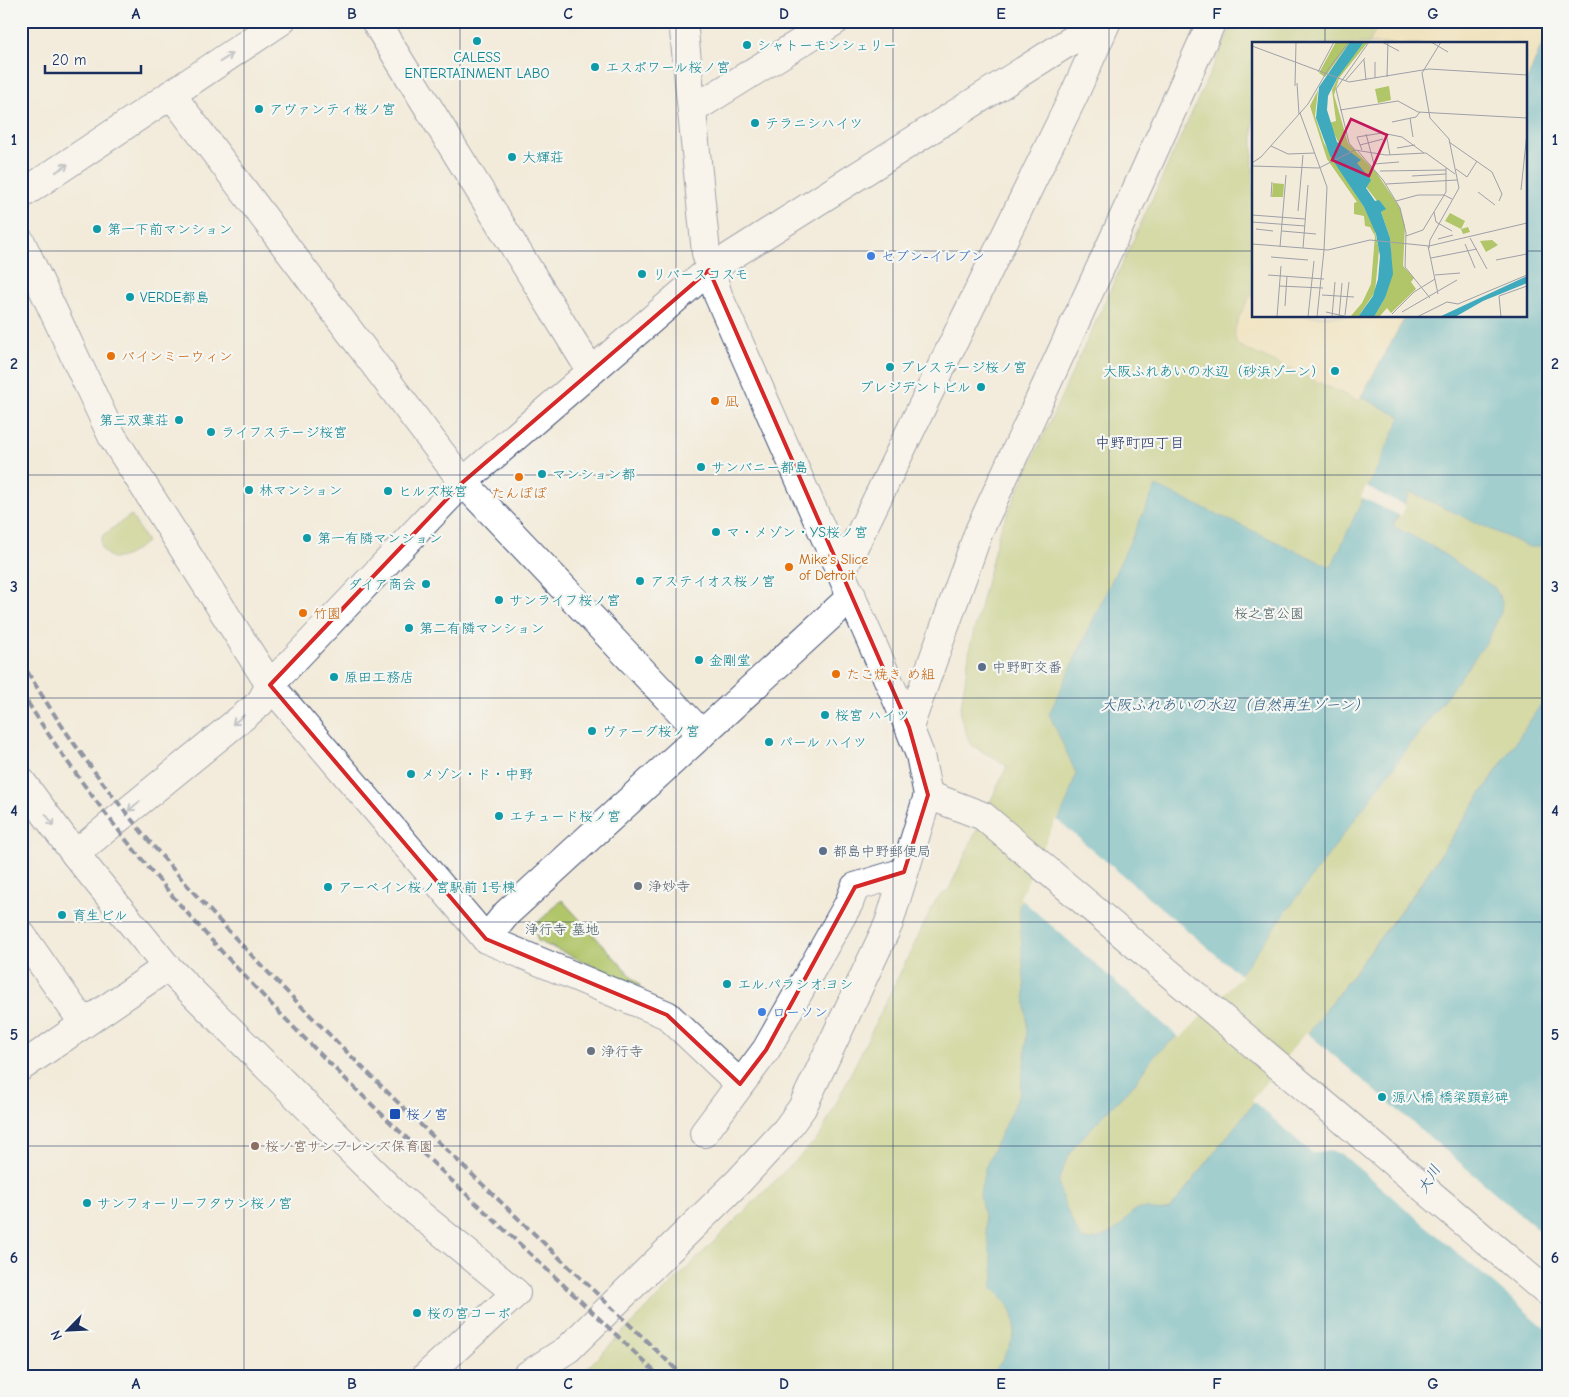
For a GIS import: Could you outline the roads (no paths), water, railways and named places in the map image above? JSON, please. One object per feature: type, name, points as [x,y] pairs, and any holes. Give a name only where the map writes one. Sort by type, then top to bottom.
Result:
[{"type":"street","points":[[21,195],[282,21]]},
{"type":"street","points":[[375,21],[591,371]]},
{"type":"street","points":[[526,1376],[568,1349],[739,1181],[786,1130],[802,1108],[888,923],[928,795],[920,755],[909,727],[718,295],[709,270],[683,21]]},
{"type":"street","points":[[692,110],[835,21]]},
{"type":"street","points":[[75,854],[260,702],[270,685],[463,482],[709,270],[1102,21]]},
{"type":"street","points":[[486,939],[507,913],[702,734],[846,584],[1107,21]]},
{"type":"street","points":[[909,727],[979,531],[1212,21]]},
{"type":"street","points":[[171,94],[463,482],[702,734]]},
{"type":"street","points":[[21,242],[112,436],[270,685],[486,939],[667,1015],[740,1084]]},
{"type":"street","points":[[21,781],[75,854],[167,967],[396,1195],[516,1293],[426,1376]]},
{"type":"street","points":[[928,795],[984,816],[1548,1293]]},
{"type":"street","points":[[704,1134],[766,1050],[849,903],[855,886],[904,872]]},
{"type":"street","points":[[21,934],[84,1024]]},
{"type":"street","points":[[21,1067],[167,967]]},
{"type":"water","points":[[1548,30],[1548,542],[1536,547],[1529,547],[1410,492],[1393,526],[1433,547],[1495,588],[1502,602],[1501,612],[1488,640],[1243,970],[1186,1029],[1155,1055],[1135,1083],[1078,1142],[1062,1172],[1059,1187],[1071,1219],[1082,1240],[1102,1237],[1111,1233],[1136,1210],[1167,1210],[1171,1208],[1310,1031],[1421,884],[1548,694],[1548,1376],[990,1376],[999,1365],[1011,1342],[1014,1320],[1011,1310],[1004,1299],[992,1288],[994,1275],[980,1194],[985,1168],[1020,1092],[1025,1058],[1027,1024],[1019,906],[1068,799],[1076,773],[1049,714],[1156,486],[1331,567],[1401,417],[1361,397],[1405,318],[1526,318],[1526,83]]},
{"type":"railway","points":[[21,661],[91,767],[130,818],[214,915],[388,1093],[683,1376]]},
{"type":"railway","points":[[21,692],[87,789],[160,881],[237,969],[403,1135],[659,1376]]},
{"type":"place","name":"CALESS ENTERTAINMENT LABO","points":[[477,41]]},
{"type":"place","name":"シャトーモンシェリー","points":[[747,45]]},
{"type":"place","name":"エスポワール桜ノ宮","points":[[595,67]]},
{"type":"place","name":"アヴァンティ桜ノ宮","points":[[259,109]]},
{"type":"place","name":"テラニシハイツ","points":[[755,123]]},
{"type":"place","name":"大輝荘","points":[[512,157]]},
{"type":"place","name":"第一下前マンション","points":[[97,229]]},
{"type":"place","name":"セブン-イレブン","points":[[871,256]]},
{"type":"place","name":"リバースコスモ","points":[[642,274]]},
{"type":"place","name":"VERDE都島","points":[[130,297]]},
{"type":"place","name":"バインミーウィン","points":[[111,356]]},
{"type":"place","name":"プレステージ桜ノ宮","points":[[890,367]]},
{"type":"place","name":"大阪ふれあいの水辺（砂浜ゾーン）","points":[[1335,371]]},
{"type":"place","name":"プレジデントビル","points":[[981,387]]},
{"type":"place","name":"凪","points":[[715,401]]},
{"type":"place","name":"第三双葉荘","points":[[179,420]]},
{"type":"place","name":"ライフステージ桜宮","points":[[211,432]]},
{"type":"place","name":"サンバニー都島","points":[[701,467]]},
{"type":"place","name":"マンション都","points":[[542,474]]},
{"type":"place","name":"たんぽぽ","points":[[519,477]]},
{"type":"place","name":"林マンション","points":[[249,490]]},
{"type":"place","name":"ヒルズ桜宮","points":[[388,491]]},
{"type":"place","name":"マ・メゾン・YS桜ノ宮","points":[[716,532]]},
{"type":"place","name":"第一有隣マンション","points":[[307,538]]},
{"type":"place","name":"Mike's Slice of Detroit","points":[[789,567]]},
{"type":"place","name":"アステイオス桜ノ宮","points":[[640,581]]},
{"type":"place","name":"ダイア商会","points":[[426,584]]},
{"type":"place","name":"サンライフ桜ノ宮","points":[[499,600]]},
{"type":"place","name":"竹園","points":[[303,613]]},
{"type":"place","name":"第二有隣マンション","points":[[409,628]]},
{"type":"place","name":"金剛堂","points":[[699,660]]},
{"type":"place","name":"中野町交番","points":[[982,667]]},
{"type":"place","name":"たこ焼き め組","points":[[836,674]]},
{"type":"place","name":"原田工務店","points":[[334,677]]},
{"type":"place","name":"桜宮 ハイツ","points":[[825,715]]},
{"type":"place","name":"ヴァーグ桜ノ宮","points":[[592,731]]},
{"type":"place","name":"パール ハイツ","points":[[769,742]]},
{"type":"place","name":"メゾン・ド・中野","points":[[411,774]]},
{"type":"place","name":"エチュード桜ノ宮","points":[[499,816]]},
{"type":"place","name":"都島中野郵便局","points":[[823,851]]},
{"type":"place","name":"浄妙寺","points":[[638,886]]},
{"type":"place","name":"アーベイン桜ノ宮駅前 1号棟","points":[[328,887]]},
{"type":"place","name":"育生ビル","points":[[62,915]]},
{"type":"place","name":"エル.パラシオ.ヨシ","points":[[727,984]]},
{"type":"place","name":"ローソン","points":[[762,1012]]},
{"type":"place","name":"浄行寺","points":[[591,1051]]},
{"type":"place","name":"源八橋 橋梁顕彰碑","points":[[1382,1097]]},
{"type":"place","name":"桜ノ宮","points":[[395,1114]]},
{"type":"place","name":"桜ノ宮サンフレンズ保育園","points":[[255,1146]]},
{"type":"place","name":"サンフォーリーフタウン桜ノ宮","points":[[87,1203]]},
{"type":"place","name":"桜の宮コーポ","points":[[417,1313]]},
{"type":"district","name":"中野町四丁目","points":[[1140,443]]},
{"type":"park label","name":"桜之宮公園","points":[[1269,613]]},
{"type":"park label","name":"浄行寺 墓地","points":[[562,929]]},
{"type":"water label","name":"大阪ふれあいの水辺（自然再生ゾーン）","points":[[1235,705]]},
{"type":"water label","name":"大川","points":[[1429,1179]]}]
